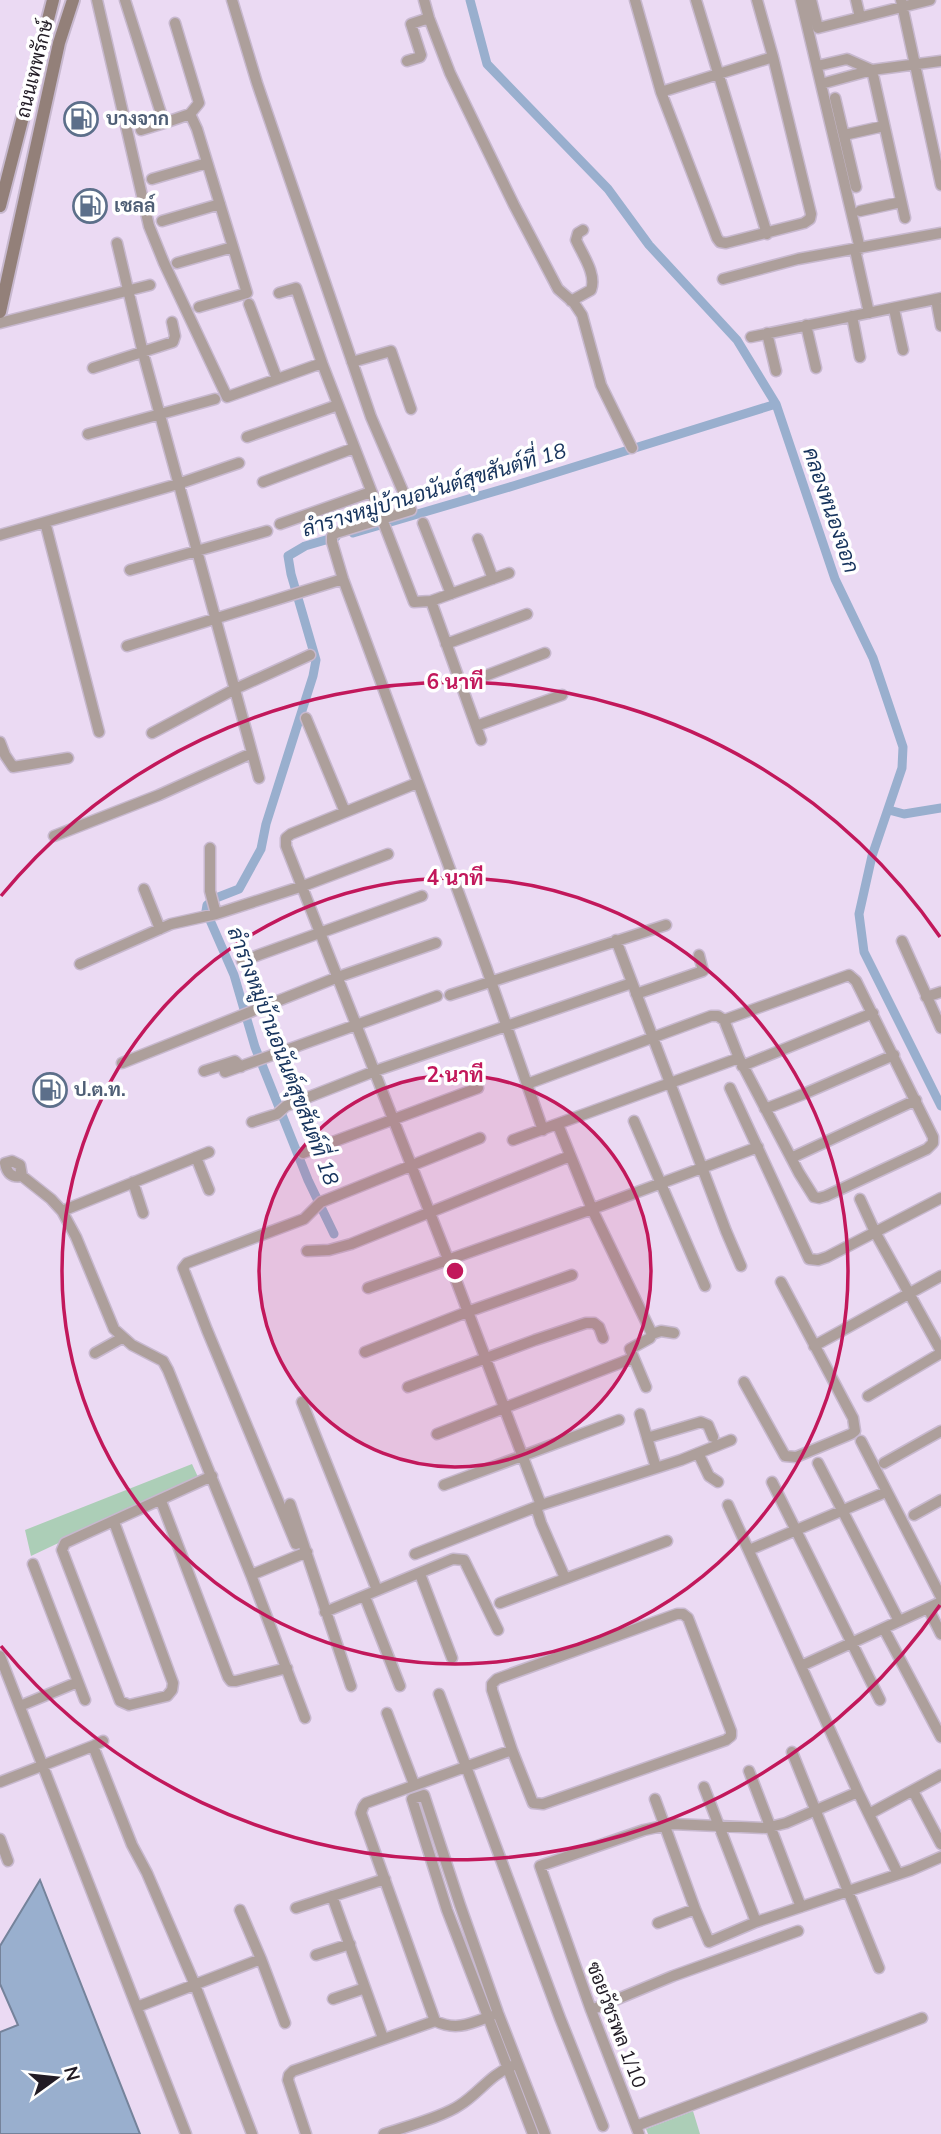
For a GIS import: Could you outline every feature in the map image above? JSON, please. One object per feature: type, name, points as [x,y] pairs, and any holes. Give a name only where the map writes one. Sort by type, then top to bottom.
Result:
[{"type":"main road","name":"ถนนเทพรักษ์","points":[[0,206],[53,0]]},
{"type":"main road","name":"ถนนเทพรักษ์","points":[[0,312],[59,43],[72,0]]},
{"type":"street","points":[[97,0],[149,226],[227,397],[322,363]]},
{"type":"street","points":[[125,0],[164,123]]},
{"type":"street","points":[[232,0],[257,83],[371,417],[411,510],[383,523],[335,533],[332,539],[343,579],[543,1130]]},
{"type":"street","points":[[425,0],[450,73],[514,205],[558,289],[582,315],[601,385],[632,447]]},
{"type":"street","points":[[635,0],[662,92],[719,242],[726,243],[804,223],[810,219],[811,214],[757,0]]},
{"type":"street","points":[[696,0],[767,234]]},
{"type":"street","points":[[801,0],[869,313]]},
{"type":"street","points":[[811,0],[818,28],[901,3],[930,0]]},
{"type":"street","points":[[856,0],[860,17]]},
{"type":"street","points":[[901,3],[941,185]]},
{"type":"street","points":[[407,61],[421,55],[411,24],[429,18]]},
{"type":"street","points":[[141,130],[190,114],[199,103],[175,23]]},
{"type":"street","points":[[662,92],[773,57]]},
{"type":"street","points":[[817,66],[847,59],[872,70]]},
{"type":"street","points":[[821,84],[872,70],[941,61]]},
{"type":"street","points":[[872,70],[905,219]]},
{"type":"street","points":[[835,98],[856,187]]},
{"type":"street","points":[[190,114],[247,293],[199,307]]},
{"type":"street","points":[[844,135],[884,126]]},
{"type":"street","points":[[152,179],[207,163]]},
{"type":"street","points":[[860,211],[901,202]]},
{"type":"street","points":[[162,221],[220,204]]},
{"type":"street","points":[[571,301],[591,290],[593,286],[592,276],[576,240],[578,233],[583,230]]},
{"type":"street","points":[[723,279],[798,259],[941,233]]},
{"type":"street","points":[[117,243],[143,353],[259,778]]},
{"type":"street","points":[[177,263],[233,247]]},
{"type":"street","points":[[0,323],[150,285]]},
{"type":"street","points":[[279,293],[296,288],[414,602],[431,601],[509,573]]},
{"type":"street","points":[[751,337],[938,299],[941,326]]},
{"type":"street","points":[[249,303],[277,379]]},
{"type":"street","points":[[894,309],[903,350]]},
{"type":"street","points":[[852,316],[860,357]]},
{"type":"street","points":[[93,368],[176,340],[172,322]]},
{"type":"street","points":[[806,326],[816,368]]},
{"type":"street","points":[[767,333],[776,371]]},
{"type":"street","points":[[352,362],[391,351],[411,409]]},
{"type":"street","points":[[88,434],[215,400]]},
{"type":"street","points":[[247,437],[338,405]]},
{"type":"street","points":[[263,482],[354,448]]},
{"type":"street","points":[[0,536],[178,484],[239,463]]},
{"type":"street","points":[[280,524],[371,492]]},
{"type":"street","points":[[46,523],[99,732]]},
{"type":"street","points":[[423,523],[451,594]]},
{"type":"street","points":[[130,570],[267,531]]},
{"type":"street","points":[[478,539],[493,579]]},
{"type":"street","points":[[128,646],[343,579]]},
{"type":"street","points":[[431,601],[481,740]]},
{"type":"street","points":[[446,643],[527,614]]},
{"type":"street","points":[[461,685],[545,653]]},
{"type":"street","points":[[152,733],[235,689],[310,655]]},
{"type":"street","points":[[476,726],[562,695]]},
{"type":"street","points":[[306,718],[345,812]]},
{"type":"street","points":[[0,742],[13,767],[68,758]]},
{"type":"street","points":[[54,836],[159,795],[252,752]]},
{"type":"street","points":[[417,783],[291,834],[286,838],[286,846],[448,1259],[522,1455],[541,1523],[565,1578]]},
{"type":"street","points":[[210,848],[212,914]]},
{"type":"street","points":[[80,964],[171,924],[303,886],[388,854]]},
{"type":"street","points":[[144,888],[160,929]]},
{"type":"street","points":[[242,961],[422,896]]},
{"type":"street","points":[[450,995],[666,925]]},
{"type":"street","points":[[617,940],[741,1266]]},
{"type":"street","points":[[902,942],[941,1028]]},
{"type":"street","points":[[122,1063],[338,977],[436,943]]},
{"type":"street","points":[[252,1122],[375,1071],[506,1025],[703,971],[699,955]]},
{"type":"street","points":[[527,1084],[652,1037],[718,1016],[724,1020],[740,1062],[810,1193],[819,1198],[927,1149],[933,1143],[933,1137],[894,1055],[856,981],[849,975],[724,1020]]},
{"type":"street","points":[[926,998],[941,992]]},
{"type":"street","points":[[225,1072],[437,996]]},
{"type":"street","points":[[513,1140],[669,1082],[740,1062],[873,1013]]},
{"type":"street","points":[[765,1109],[894,1055]]},
{"type":"street","points":[[204,1071],[235,1061],[241,1067]]},
{"type":"street","points":[[303,1153],[478,1088]]},
{"type":"street","points":[[730,1088],[810,1259],[827,1257],[941,1198]]},
{"type":"street","points":[[791,1158],[916,1100]]},
{"type":"street","points":[[634,1121],[705,1286]]},
{"type":"street","points":[[558,1125],[592,1209],[652,1334]]},
{"type":"street","points":[[296,1544],[183,1268],[187,1262],[304,1219],[318,1205],[480,1138]]},
{"type":"street","points":[[368,1288],[661,1184],[758,1146]]},
{"type":"street","points":[[62,1211],[209,1152]]},
{"type":"street","points":[[307,1251],[329,1250],[351,1244],[570,1156]]},
{"type":"street","points":[[196,1157],[209,1190]]},
{"type":"street","points":[[2,1163],[12,1176],[22,1176],[62,1211],[76,1237],[108,1319],[122,1338],[163,1361],[168,1370],[251,1575],[305,1718]]},
{"type":"street","points":[[133,1182],[144,1213]]},
{"type":"street","points":[[860,1199],[875,1232],[941,1352],[867,1396]]},
{"type":"street","points":[[365,1352],[572,1275]]},
{"type":"street","points":[[814,1346],[941,1276]]},
{"type":"street","points":[[744,1382],[785,1456],[796,1457],[851,1434],[855,1427],[853,1418],[781,1282]]},
{"type":"street","points":[[408,1387],[586,1323],[594,1323],[599,1327],[603,1338]]},
{"type":"street","points":[[646,1387],[630,1351],[631,1347],[661,1331],[674,1333]]},
{"type":"street","points":[[95,1353],[122,1338]]},
{"type":"street","points":[[437,1434],[633,1358]]},
{"type":"street","points":[[302,1402],[377,1591]]},
{"type":"street","points":[[640,1415],[656,1468]]},
{"type":"street","points":[[444,1485],[618,1420]]},
{"type":"street","points":[[647,1438],[701,1422],[708,1424],[713,1437]]},
{"type":"street","points":[[884,1463],[941,1431]]},
{"type":"street","points":[[415,1554],[538,1506],[656,1468],[731,1440]]},
{"type":"street","points":[[801,1667],[941,1600],[861,1441]]},
{"type":"street","points":[[698,1453],[709,1476],[718,1482]]},
{"type":"street","points":[[818,1463],[899,1621]]},
{"type":"street","points":[[114,1522],[173,1683],[167,1696],[129,1705],[120,1700],[62,1550],[65,1542],[162,1501],[212,1476]]},
{"type":"street","points":[[772,1482],[880,1700]]},
{"type":"street","points":[[749,1550],[886,1492]]},
{"type":"street","points":[[914,1515],[941,1500]]},
{"type":"street","points":[[162,1501],[228,1677],[236,1681],[287,1668]]},
{"type":"street","points":[[290,1504],[351,1686]]},
{"type":"street","points":[[728,1505],[898,1874]]},
{"type":"street","points":[[500,1603],[667,1541]]},
{"type":"street","points":[[251,1575],[307,1552]]},
{"type":"street","points":[[325,1612],[453,1559],[464,1560],[498,1630]]},
{"type":"street","points":[[33,1564],[85,1700]]},
{"type":"street","points":[[420,1574],[452,1658]]},
{"type":"street","points":[[365,1597],[400,1686]]},
{"type":"street","points":[[928,1608],[941,1634]]},
{"type":"street","points":[[677,1614],[688,1618],[731,1731],[726,1740],[538,1805],[533,1803],[512,1750],[492,1684],[497,1679],[677,1614]]},
{"type":"street","points":[[884,1629],[941,1737]]},
{"type":"street","points":[[0,1656],[186,2134]]},
{"type":"street","points":[[20,1706],[78,1682]]},
{"type":"street","points":[[439,1694],[603,2126]]},
{"type":"street","points":[[387,1713],[414,1784]]},
{"type":"street","points":[[0,1782],[98,1744],[132,1845],[147,1873],[195,1985],[252,2134]]},
{"type":"street","points":[[435,2021],[361,1813],[366,1803],[512,1750]]},
{"type":"street","points":[[793,1752],[879,1968]]},
{"type":"street","points":[[749,1771],[801,1907]]},
{"type":"street","points":[[869,1814],[941,1775]]},
{"type":"street","points":[[704,1787],[756,1922]]},
{"type":"street","points":[[913,1791],[941,1844]]},
{"type":"street","points":[[665,1825],[771,1826],[786,1823],[858,1792]]},
{"type":"street","points":[[533,2134],[447,1910],[412,1799],[424,1795],[498,2013],[545,2134]]},
{"type":"street","points":[[655,1799],[709,1941],[941,1857]]},
{"type":"street","name":"ซอยวัชรพล 1/10","points":[[637,2130],[540,1866],[665,1825]]},
{"type":"street","points":[[0,1839],[8,1861]]},
{"type":"street","points":[[296,1908],[385,1879]]},
{"type":"street","points":[[332,1896],[383,2038]]},
{"type":"street","points":[[447,1910],[460,1905]]},
{"type":"street","points":[[658,1923],[695,1909]]},
{"type":"street","points":[[240,1910],[285,2023]]},
{"type":"street","points":[[591,2010],[673,1976],[798,1931]]},
{"type":"street","points":[[316,1955],[349,1944]]},
{"type":"street","points":[[137,2007],[261,1959]]},
{"type":"street","points":[[333,1999],[365,1988]]},
{"type":"street","points":[[306,2134],[288,2080],[293,2071],[435,2021],[448,2027],[467,2024],[498,2013]]},
{"type":"street","points":[[637,2130],[922,2018]]},
{"type":"street","points":[[384,2134],[454,2109],[487,2081],[519,2064]]},
{"type":"green space","points":[[192,1464],[198,1477],[31,1556],[25,1530]]},
{"type":"green space","points":[[693,2111],[700,2134],[648,2134],[646,2129]]},
{"type":"water","points":[[40,1880],[140,2134],[0,2134],[0,2032],[18,2025],[0,1984],[0,1946]]},
{"type":"waterway","name":"คลองหนองจอก","points":[[470,0],[487,64],[608,189],[649,245],[737,340],[776,404],[835,579],[873,658],[903,747],[902,768],[872,856],[859,914],[864,952],[941,1106]]},
{"type":"waterway","name":"ลำรางหมู่บ้านอนันต์สุขสันต์ที่ 18","points":[[353,533],[776,404]]},
{"type":"waterway","name":"ลำรางหมู่บ้านอนันต์สุขสันต์ที่ 18","points":[[334,1234],[308,1180],[255,1047],[234,975],[206,911],[207,905],[216,898],[239,889],[261,849],[266,824],[313,676],[316,660],[288,556],[305,546],[336,537]]},
{"type":"waterway","points":[[889,810],[904,814],[941,808]]},
{"type":"place","name":"บางจาก","points":[[81,119]]},
{"type":"place","name":"เชลล์","points":[[90,206]]},
{"type":"place","name":"ป.ต.ท.","points":[[50,1090]]}]
